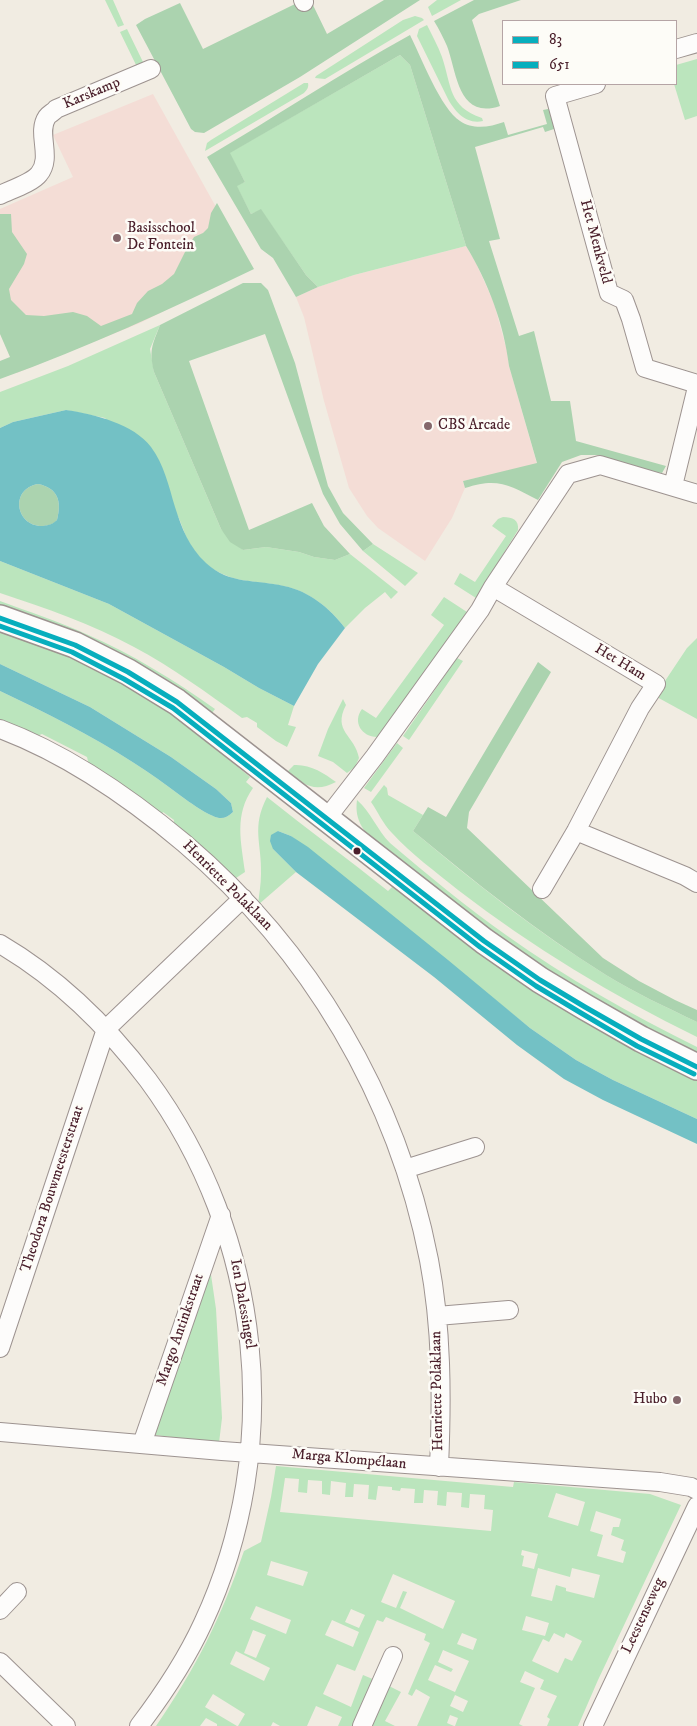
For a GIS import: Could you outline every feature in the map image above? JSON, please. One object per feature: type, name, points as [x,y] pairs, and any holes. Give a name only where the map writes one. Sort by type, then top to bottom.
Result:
[{"type":"street","points":[[677,49],[697,43]]},
{"type":"street","name":"Karskamp","points":[[0,194],[25,184],[38,175],[46,160],[44,132],[46,118],[56,109],[151,69]]},
{"type":"street","name":"Het Menkveld","points":[[593,85],[555,96],[610,293],[624,300],[645,368],[697,386]]},
{"type":"street","points":[[673,486],[697,386]]},
{"type":"street","points":[[327,818],[351,788],[480,610],[493,587],[568,474],[600,465],[697,494]]},
{"type":"street","name":"Het Ham","points":[[493,587],[656,684],[640,708],[576,831],[542,889]]},
{"type":"street","points":[[0,618],[75,644],[128,672],[177,702],[484,941],[540,980],[641,1039],[697,1067]]},
{"type":"street","name":"Henriette Polaklaan","points":[[0,729],[79,768],[133,803],[197,854],[243,898],[288,950],[330,1008],[368,1076],[389,1125],[405,1169],[429,1261],[437,1316],[442,1405],[439,1467]]},
{"type":"street","points":[[576,831],[685,876],[697,883]]},
{"type":"street","points":[[106,1030],[243,898]]},
{"type":"street","name":"Ien Dalessingel","points":[[0,944],[42,972],[75,1000],[135,1062],[161,1098],[184,1135],[204,1174],[221,1215],[235,1261],[245,1309],[251,1356],[253,1405],[250,1453],[242,1505],[234,1540],[220,1582],[203,1623],[183,1662],[139,1726]]},
{"type":"street","name":"Theodora Bouwmeesterstraat","points":[[0,1348],[106,1030]]},
{"type":"street","points":[[405,1169],[474,1147]]},
{"type":"street","name":"Margo Antinkstraat","points":[[142,1444],[221,1215]]},
{"type":"street","name":"Henriette Polaklaan","points":[[437,1316],[509,1310]]},
{"type":"street","name":"Marga Klompélaan","points":[[0,1432],[250,1453],[660,1482],[691,1487],[697,1490]]},
{"type":"street","name":"Leestenseweg","points":[[593,1726],[697,1507]]},
{"type":"street","points":[[0,1610],[17,1592]]},
{"type":"street","points":[[362,1726],[393,1656]]},
{"type":"street","points":[[0,1662],[66,1726]]},
{"type":"shaded area","name":"Basisschool De Fontein","points":[[153,94],[250,268],[140,323],[17,373],[0,333],[0,209],[73,177],[53,135]]},
{"type":"shaded area","name":"CBS Arcade","points":[[466,246],[494,303],[507,351],[509,366],[537,464],[463,481],[465,488],[452,518],[425,561],[378,528],[367,516],[349,488],[324,401],[304,317],[296,297],[318,287],[354,275]]},
{"type":"green space","points":[[105,0],[113,0],[124,25],[118,27]]},
{"type":"green space","points":[[384,0],[420,0],[300,77],[204,133],[195,132],[191,129],[136,25],[180,3],[203,49],[295,4],[311,1],[327,34]]},
{"type":"green space","points":[[437,0],[461,0],[432,16],[428,7]]},
{"type":"green space","points":[[474,0],[521,0],[479,14],[472,20],[500,106],[486,109],[475,106],[467,100],[457,81],[447,46],[434,21]]},
{"type":"green space","points":[[415,16],[424,20],[325,79],[315,78],[403,20]]},
{"type":"green space","points":[[427,25],[440,53],[450,86],[457,101],[463,108],[482,118],[483,121],[472,121],[462,116],[448,99],[417,36],[419,29]]},
{"type":"green space","points":[[127,29],[143,62],[143,65],[138,69],[120,32]]},
{"type":"green space","points":[[410,35],[432,82],[446,106],[453,115],[465,124],[482,127],[504,122],[508,135],[547,124],[543,110],[548,109],[551,111],[557,128],[545,132],[543,127],[475,147],[500,239],[489,241],[519,336],[534,331],[551,401],[570,401],[576,441],[666,466],[662,473],[626,466],[599,455],[581,455],[562,462],[538,500],[503,484],[486,483],[465,488],[463,481],[537,463],[509,366],[507,350],[494,304],[466,246],[410,65],[400,55],[230,153],[245,182],[237,186],[251,214],[261,209],[306,275],[318,287],[296,297],[273,258],[261,249],[207,157]]},
{"type":"green space","points":[[400,55],[410,65],[466,246],[354,275],[318,287],[306,275],[261,210],[251,214],[236,185],[245,182],[229,153]]},
{"type":"green space","points":[[697,59],[697,116],[685,120],[674,85],[677,85],[677,65]]},
{"type":"green space","points":[[304,83],[308,84],[304,93],[205,151],[207,143],[211,140]]},
{"type":"green space","points":[[217,203],[254,269],[96,341],[0,379],[0,361],[10,357],[0,334],[0,214],[11,214],[12,232],[27,254],[24,264],[9,289],[11,300],[26,315],[44,316],[73,312],[87,316],[101,326],[132,314],[137,303],[148,291],[162,284],[174,274],[194,237],[203,233],[208,228],[211,213]]},
{"type":"green space","points":[[243,283],[261,283],[268,290],[295,363],[328,486],[343,513],[373,544],[363,551],[340,524],[323,494],[265,334],[189,361],[249,530],[312,503],[324,526],[350,554],[335,560],[266,547],[243,550],[230,542],[221,529],[154,372],[152,353],[153,343],[160,325]]},
{"type":"green space","points":[[160,325],[150,349],[154,372],[221,529],[243,550],[266,547],[335,560],[350,554],[398,592],[391,599],[385,592],[345,628],[326,607],[302,592],[293,588],[231,577],[213,569],[193,549],[176,513],[105,418],[66,410],[13,422],[0,428],[0,392],[68,366]]},
{"type":"green space","points":[[38,484],[54,492],[57,496],[59,507],[57,520],[54,523],[43,526],[34,525],[27,521],[20,507],[23,493],[29,487]]},
{"type":"green space","points":[[503,517],[515,520],[518,530],[476,598],[454,584],[460,573],[475,582],[506,536],[492,526],[498,519]]},
{"type":"green space","points":[[373,544],[418,573],[405,586],[363,551]]},
{"type":"green space","points":[[0,561],[109,604],[294,706],[288,725],[296,727],[287,747],[257,727],[257,723],[247,717],[242,718],[176,672],[134,647],[85,624],[0,593]]},
{"type":"green space","points":[[444,597],[467,612],[411,694],[377,737],[363,732],[358,724],[359,714],[362,709],[376,718],[444,625],[431,615]]},
{"type":"green space","points":[[0,601],[65,625],[120,650],[168,678],[215,709],[212,713],[176,688],[0,607]]},
{"type":"green space","points":[[0,630],[83,660],[175,712],[250,777],[246,782],[253,788],[243,808],[240,829],[245,872],[233,880],[173,827],[174,820],[163,812],[161,817],[90,769],[87,757],[42,734],[32,738],[0,723],[0,691],[51,716],[118,753],[209,814],[221,818],[233,812],[231,803],[216,789],[171,757],[90,707],[0,664]]},
{"type":"green space","points":[[697,638],[697,719],[655,696],[687,648]]},
{"type":"green space","points":[[457,658],[463,661],[409,740],[403,736]]},
{"type":"green space","points":[[538,662],[551,672],[469,812],[467,828],[603,958],[639,981],[697,1010],[697,1022],[628,988],[580,959],[507,906],[413,831],[428,807],[446,817]]},
{"type":"green space","points":[[343,699],[346,705],[342,714],[343,728],[357,750],[359,758],[355,767],[347,773],[333,762],[318,756],[328,729]]},
{"type":"green space","points":[[397,743],[403,748],[371,792],[364,788]]},
{"type":"green space","points":[[294,765],[322,772],[336,782],[322,787],[304,784],[287,772]]},
{"type":"green space","points":[[384,785],[387,788],[388,795],[423,815],[413,831],[460,869],[580,959],[628,988],[697,1022],[697,1037],[604,988],[544,951],[486,911],[432,870],[389,829],[371,802]]},
{"type":"green space","points":[[267,797],[388,891],[395,884],[697,1076],[697,1119],[613,1080],[576,1060],[530,1028],[291,836],[278,831],[273,849],[296,872],[258,905],[261,863],[258,827],[262,808]]},
{"type":"green space","points":[[357,800],[390,843],[476,913],[575,981],[697,1047],[697,1056],[533,964],[375,842],[359,821]]},
{"type":"green space","points":[[209,1261],[216,1309],[222,1418],[219,1443],[155,1435]]},
{"type":"green space","points":[[276,1466],[513,1487],[514,1482],[650,1494],[681,1505],[578,1726],[547,1726],[550,1719],[547,1717],[557,1696],[540,1689],[544,1680],[525,1671],[520,1682],[535,1688],[519,1724],[523,1726],[455,1726],[458,1718],[450,1715],[447,1723],[454,1726],[417,1726],[430,1697],[416,1689],[412,1696],[408,1694],[430,1643],[424,1640],[426,1634],[386,1617],[383,1622],[377,1620],[355,1671],[337,1664],[323,1694],[351,1707],[363,1675],[375,1680],[353,1726],[338,1726],[342,1717],[316,1706],[307,1726],[280,1726],[273,1722],[271,1726],[238,1726],[245,1714],[213,1694],[205,1707],[237,1726],[217,1726],[217,1724],[206,1718],[200,1726],[156,1726],[183,1684],[217,1621],[244,1551],[261,1542]],"holes":[[[285,1478],[299,1479],[298,1492],[307,1493],[308,1480],[322,1481],[322,1494],[330,1495],[331,1481],[346,1483],[345,1497],[353,1497],[354,1484],[369,1485],[368,1499],[376,1500],[378,1486],[392,1487],[392,1490],[400,1491],[401,1488],[415,1489],[414,1503],[423,1503],[424,1490],[438,1491],[437,1505],[446,1506],[447,1492],[462,1493],[461,1507],[469,1508],[470,1494],[485,1495],[484,1509],[493,1510],[491,1531],[280,1512]],[[556,1493],[585,1502],[578,1526],[548,1517]],[[596,1511],[621,1519],[619,1527],[613,1527],[611,1535],[624,1540],[621,1550],[626,1552],[623,1563],[597,1556],[603,1535],[590,1531]],[[522,1550],[538,1554],[534,1569],[522,1566],[524,1556],[521,1555]],[[271,1561],[308,1572],[303,1586],[267,1575]],[[538,1568],[570,1577],[572,1568],[600,1575],[594,1598],[566,1591],[566,1588],[556,1585],[552,1601],[531,1596]],[[393,1574],[455,1601],[443,1629],[400,1608],[407,1592],[403,1591],[396,1608],[381,1602]],[[256,1606],[291,1620],[286,1634],[250,1619]],[[351,1609],[365,1615],[359,1628],[345,1622]],[[526,1616],[549,1623],[545,1636],[522,1630]],[[332,1620],[359,1632],[353,1647],[325,1635]],[[253,1630],[266,1635],[256,1658],[244,1653]],[[462,1633],[477,1639],[473,1650],[457,1644]],[[554,1633],[564,1638],[566,1633],[582,1641],[572,1661],[565,1658],[558,1673],[532,1661],[543,1639],[549,1642]],[[443,1650],[469,1661],[455,1692],[428,1680],[435,1665],[451,1672],[453,1669],[438,1662]],[[236,1651],[270,1668],[264,1681],[230,1664]],[[455,1695],[468,1701],[463,1712],[450,1706]]]},
{"type":"green space","points":[[389,1686],[401,1692],[385,1721],[395,1726],[372,1726]]},
{"type":"water","points":[[66,410],[101,417],[134,432],[144,439],[156,454],[166,476],[183,530],[195,551],[206,563],[224,575],[234,578],[293,588],[318,601],[333,614],[345,628],[318,664],[294,706],[109,604],[0,561],[0,428],[13,422]],"holes":[[[38,484],[45,486],[57,496],[59,507],[57,520],[45,526],[34,525],[27,521],[22,514],[20,500],[23,493],[29,487]]]},
{"type":"water","points":[[0,664],[90,707],[171,757],[216,789],[231,803],[233,812],[221,818],[209,814],[118,753],[51,716],[0,691]]},
{"type":"water","points":[[278,831],[291,836],[308,847],[530,1028],[576,1060],[613,1080],[697,1119],[697,1144],[603,1100],[564,1079],[517,1045],[434,977],[296,872],[273,849],[270,841],[271,835]]},
{"type":"transit line","name":"83","points":[[0,618],[75,645],[128,672],[177,702],[484,941],[540,980],[585,1007],[641,1039],[697,1067]]},
{"type":"transit line","name":"651","points":[[0,626],[72,652],[124,679],[173,708],[480,947],[536,986],[581,1013],[637,1046],[694,1074]]},
{"type":"place","name":"Basisschool De Fontein","points":[[117,238]]},
{"type":"place","name":"CBS Arcade","points":[[428,426]]},
{"type":"place","name":"Hubo","points":[[677,1400]]}]
